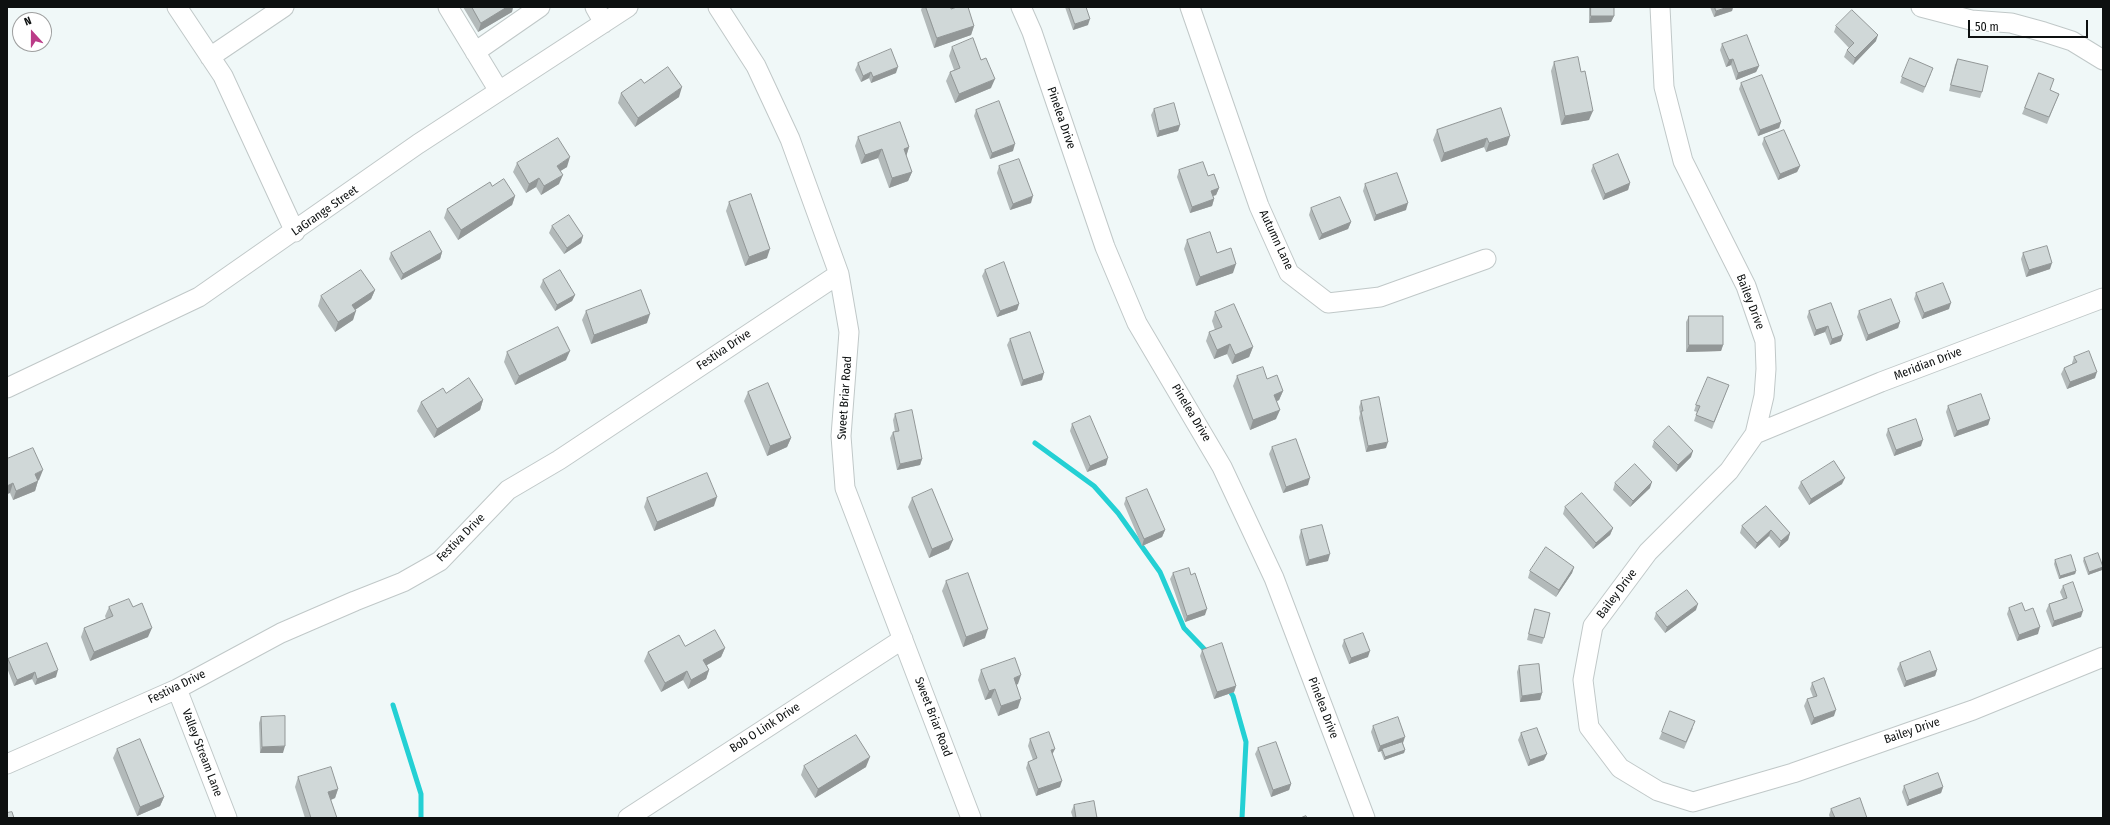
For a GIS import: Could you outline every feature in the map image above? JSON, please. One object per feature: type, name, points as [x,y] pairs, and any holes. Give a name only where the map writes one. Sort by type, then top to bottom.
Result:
[{"type":"street","points":[[178,7],[223,76],[295,232]]},
{"type":"street","points":[[210,57],[284,7]]},
{"type":"street","points":[[448,7],[499,92]]},
{"type":"street","points":[[475,52],[540,7]]},
{"type":"street","name":"LaGrange Street","points":[[7,388],[200,297],[295,232],[418,144],[499,92],[600,15],[628,7]]},
{"type":"street","name":"Sweet Briar Road","points":[[718,7],[756,66],[790,139],[839,274],[850,332],[841,436],[845,488],[971,818]]},
{"type":"street","name":"Pinelea Drive","points":[[1021,7],[1032,32],[1108,254],[1137,323],[1222,466],[1274,578],[1365,818]]},
{"type":"street","name":"Autumn Lane","points":[[1190,7],[1259,206],[1289,273],[1328,303],[1380,297],[1486,259]]},
{"type":"street","name":"Bailey Drive","points":[[1660,7],[1664,87],[1683,160],[1746,286],[1765,341],[1766,369],[1764,396],[1754,434],[1729,471],[1648,552],[1593,626],[1583,680],[1589,727],[1620,768],[1658,791],[1693,802],[1793,773],[1950,718],[2103,657]]},
{"type":"street","points":[[1921,7],[1971,20],[2011,23],[2044,32],[2072,41],[2103,60]]},
{"type":"street","name":"Festiva Drive","points":[[7,764],[177,689],[281,633],[355,601],[404,582],[440,561],[508,490],[559,460],[839,274]]},
{"type":"street","name":"Meridian Drive","points":[[1754,434],[1881,382],[2103,298]]},
{"type":"street","name":"Bob O Link Drive","points":[[628,818],[903,639]]},
{"type":"street","name":"Valley Stream Lane","points":[[177,689],[227,818]]},
{"type":"building","points":[[472,7],[507,7],[481,23]]},
{"type":"building","points":[[926,7],[951,7],[951,9],[957,7],[968,7],[974,26],[937,38]]},
{"type":"building","points":[[1069,7],[1086,7],[1090,19],[1075,24]]},
{"type":"building","points":[[1591,7],[1614,7],[1614,16],[1591,16]]},
{"type":"building","points":[[1715,7],[1728,7],[1716,11]]},
{"type":"building","points":[[1852,10],[1878,35],[1855,58],[1847,50],[1854,43],[1836,26]]},
{"type":"building","points":[[1747,35],[1759,66],[1738,73],[1733,59],[1729,60],[1722,44]]},
{"type":"building","points":[[973,38],[981,60],[986,58],[995,79],[959,94],[950,72],[960,68],[952,47]]},
{"type":"building","points":[[891,49],[898,67],[873,77],[871,72],[863,76],[858,63]]},
{"type":"building","points":[[1578,57],[1581,72],[1585,71],[1593,111],[1565,116],[1554,62]]},
{"type":"building","points":[[1910,58],[1933,68],[1925,87],[1902,77]]},
{"type":"building","points":[[1958,59],[1988,66],[1982,92],[1951,85]]},
{"type":"building","points":[[668,67],[682,87],[638,118],[621,93],[641,79],[644,83]]},
{"type":"building","points":[[2039,73],[2054,79],[2050,90],[2059,94],[2049,117],[2025,108]]},
{"type":"building","points":[[1762,75],[1781,122],[1760,130],[1741,83]]},
{"type":"building","points":[[999,101],[1015,144],[992,153],[976,110]]},
{"type":"building","points":[[1174,103],[1180,125],[1159,131],[1154,109]]},
{"type":"building","points":[[1501,108],[1510,136],[1489,143],[1487,138],[1444,153],[1437,130]]},
{"type":"building","points":[[900,122],[909,147],[904,149],[912,172],[892,178],[882,149],[865,155],[858,137]]},
{"type":"building","points":[[1784,130],[1800,166],[1780,174],[1764,138]]},
{"type":"building","points":[[558,138],[570,157],[557,166],[563,175],[544,186],[539,178],[529,184],[517,163]]},
{"type":"building","points":[[1618,154],[1630,183],[1605,194],[1593,165]]},
{"type":"building","points":[[1019,159],[1033,196],[1013,204],[999,166]]},
{"type":"building","points":[[1203,162],[1208,176],[1214,174],[1219,188],[1211,191],[1214,199],[1192,207],[1179,170]]},
{"type":"building","points":[[1397,173],[1408,203],[1376,215],[1365,184]]},
{"type":"building","points":[[504,179],[515,196],[461,230],[447,209],[490,182],[492,186]]},
{"type":"building","points":[[751,194],[770,249],[749,257],[729,202]]},
{"type":"building","points":[[1340,197],[1351,222],[1322,234],[1311,208]]},
{"type":"building","points":[[569,215],[583,236],[567,248],[552,226]]},
{"type":"building","points":[[430,231],[442,252],[403,274],[391,253]]},
{"type":"building","points":[[1210,232],[1217,253],[1231,248],[1236,264],[1200,277],[1187,240]]},
{"type":"building","points":[[2047,246],[2052,263],[2029,270],[2023,253]]},
{"type":"building","points":[[1004,262],[1019,304],[1000,311],[985,270]]},
{"type":"building","points":[[361,270],[375,290],[352,305],[356,311],[338,322],[321,296]]},
{"type":"building","points":[[560,270],[575,295],[557,305],[543,280]]},
{"type":"building","points":[[1943,283],[1951,303],[1924,313],[1916,293]]},
{"type":"building","points":[[641,290],[650,314],[594,335],[586,311]]},
{"type":"building","points":[[1891,299],[1900,322],[1868,335],[1859,311]]},
{"type":"building","points":[[1831,303],[1843,335],[1832,339],[1828,326],[1816,330],[1809,311]]},
{"type":"building","points":[[1234,304],[1253,347],[1235,355],[1230,344],[1217,350],[1209,332],[1222,327],[1215,312]]},
{"type":"building","points":[[1689,316],[1723,316],[1723,345],[1689,345]]},
{"type":"building","points":[[558,327],[570,351],[519,376],[507,352]]},
{"type":"building","points":[[1030,332],[1044,373],[1023,380],[1010,339]]},
{"type":"building","points":[[2089,351],[2097,372],[2070,382],[2064,368],[2077,362],[2074,357]]},
{"type":"building","points":[[1263,367],[1267,379],[1277,375],[1283,391],[1274,395],[1280,410],[1253,420],[1237,376]]},
{"type":"building","points":[[1708,377],[1729,385],[1714,422],[1696,415],[1700,406],[1696,405]]},
{"type":"building","points":[[469,378],[483,400],[437,429],[421,402],[443,388],[446,393]]},
{"type":"building","points":[[768,383],[791,438],[770,446],[748,392]]},
{"type":"building","points":[[1981,394],[1990,419],[1957,431],[1948,406]]},
{"type":"building","points":[[1379,397],[1388,442],[1368,446],[1361,411],[1363,411],[1361,401]]},
{"type":"building","points":[[912,410],[922,459],[900,464],[893,432],[899,431],[895,414]]},
{"type":"building","points":[[1090,416],[1108,458],[1090,466],[1072,424]]},
{"type":"building","points":[[1916,419],[1923,440],[1896,450],[1888,429]]},
{"type":"building","points":[[1669,426],[1693,451],[1678,465],[1654,441]]},
{"type":"building","points":[[1296,439],[1310,478],[1286,487],[1272,447]]},
{"type":"building","points":[[33,448],[43,470],[35,474],[38,481],[16,491],[13,483],[7,486],[7,459]]},
{"type":"building","points":[[1834,461],[1845,478],[1811,499],[1801,482]]},
{"type":"building","points":[[1635,464],[1652,482],[1633,501],[1615,483]]},
{"type":"building","points":[[707,473],[717,497],[657,522],[647,498]]},
{"type":"building","points":[[932,489],[953,540],[932,549],[912,498]]},
{"type":"building","points":[[1147,489],[1165,530],[1144,539],[1126,498]]},
{"type":"building","points":[[1582,493],[1613,528],[1596,543],[1565,507]]},
{"type":"building","points":[[1766,506],[1790,533],[1781,541],[1771,530],[1757,543],[1742,526]]},
{"type":"building","points":[[1322,525],[1330,554],[1309,560],[1301,530]]},
{"type":"building","points":[[1546,547],[1574,567],[1559,590],[1530,571]]},
{"type":"building","points":[[2098,553],[2103,567],[2089,572],[2084,558]]},
{"type":"building","points":[[2071,555],[2076,571],[2060,576],[2055,560]]},
{"type":"building","points":[[1189,568],[1191,575],[1195,573],[1207,609],[1187,616],[1173,573]]},
{"type":"building","points":[[968,573],[988,629],[966,637],[946,581]]},
{"type":"building","points":[[2073,582],[2083,611],[2054,621],[2049,604],[2067,598],[2063,586]]},
{"type":"building","points":[[1687,590],[1698,604],[1667,627],[1656,613]]},
{"type":"building","points":[[129,599],[133,607],[142,603],[152,628],[94,652],[84,628],[113,616],[109,607]]},
{"type":"building","points":[[2022,603],[2025,611],[2033,608],[2040,627],[2019,635],[2009,608]]},
{"type":"building","points":[[1535,609],[1550,613],[1544,638],[1529,634]]},
{"type":"building","points":[[715,630],[725,648],[703,660],[709,670],[691,680],[687,671],[665,683],[648,652],[679,635],[685,646]]},
{"type":"building","points":[[1363,633],[1370,651],[1351,658],[1344,640]]},
{"type":"building","points":[[47,643],[58,670],[37,679],[35,672],[17,680],[8,659]]},
{"type":"building","points":[[1222,643],[1236,686],[1217,692],[1202,650]]},
{"type":"building","points":[[1930,651],[1937,670],[1906,681],[1900,663]]},
{"type":"building","points":[[1015,658],[1021,675],[1014,678],[1021,699],[1001,706],[995,689],[989,691],[981,670]]},
{"type":"building","points":[[1539,664],[1542,693],[1522,696],[1519,666]]},
{"type":"building","points":[[1824,678],[1836,710],[1814,718],[1807,699],[1817,696],[1812,683]]},
{"type":"building","points":[[1670,711],[1695,721],[1686,742],[1662,732]]},
{"type":"building","points":[[285,716],[285,746],[262,747],[261,717]]},
{"type":"building","points":[[1398,717],[1405,737],[1380,746],[1373,726]]},
{"type":"building","points":[[1537,728],[1547,754],[1530,760],[1521,733]]},
{"type":"building","points":[[1049,732],[1055,749],[1051,750],[1062,781],[1038,789],[1028,762],[1037,758],[1030,739]]},
{"type":"building","points":[[856,735],[870,757],[818,789],[804,766]]},
{"type":"building","points":[[140,739],[164,797],[140,807],[117,749]]},
{"type":"building","points":[[1276,742],[1291,784],[1273,790],[1258,748]]},
{"type":"building","points":[[1402,742],[1405,750],[1385,757],[1382,749]]},
{"type":"building","points":[[331,767],[338,789],[328,792],[337,818],[311,818],[298,777]]},
{"type":"building","points":[[1938,773],[1943,787],[1909,800],[1904,786]]},
{"type":"building","points":[[1860,798],[1867,818],[1835,818],[1831,809]]},
{"type":"building","points":[[1094,801],[1097,818],[1076,818],[1074,805]]},
{"type":"building","points":[[12,812],[14,818],[7,818],[7,813]]},
{"type":"waterway","points":[[1035,443],[1094,486],[1118,513],[1160,572],[1184,628],[1208,653]]},
{"type":"waterway","points":[[1228,688],[1233,696],[1246,742],[1242,818]]},
{"type":"waterway","points":[[393,705],[421,794],[421,818]]}]
